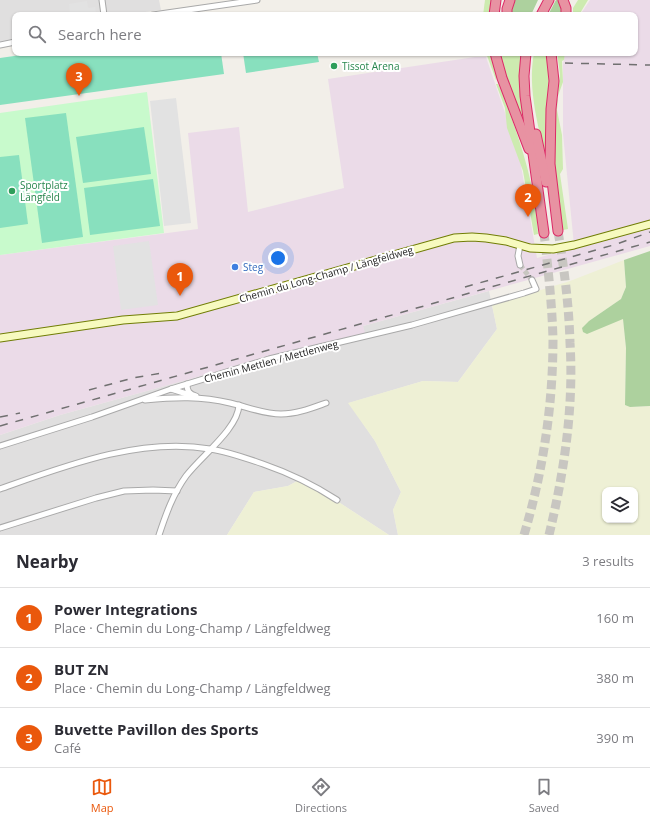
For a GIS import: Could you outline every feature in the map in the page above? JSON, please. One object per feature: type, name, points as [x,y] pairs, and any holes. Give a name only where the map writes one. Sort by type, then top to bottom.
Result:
[{"type":"highway","points":[[494,12],[496,0]]},
{"type":"highway","points":[[507,12],[510,0]]},
{"type":"highway","points":[[538,12],[544,0]]},
{"type":"highway","points":[[543,12],[549,0]]},
{"type":"highway","points":[[565,8],[571,0]]},
{"type":"highway","points":[[496,56],[502,78],[528,149],[537,186]]},
{"type":"highway","points":[[499,56],[502,78]]},
{"type":"highway","points":[[526,56],[524,69],[525,90],[544,233]]},
{"type":"highway","points":[[531,56],[529,76],[531,104],[548,191],[557,228],[550,164],[551,109],[554,81],[551,56]]},
{"type":"main road","name":"Chemin du Long-Champ / Längfeldweg","points":[[0,338],[123,320],[176,316],[454,238],[486,238],[506,241],[520,246],[545,249],[560,248],[650,224]]},
{"type":"street","points":[[102,0],[104,12]]},
{"type":"street","points":[[174,12],[257,0]]},
{"type":"street","points":[[0,44],[12,42]]},
{"type":"street","points":[[520,246],[518,256],[520,265]]},
{"type":"street","name":"Chemin Mettlen / Mettlenweg","points":[[0,446],[171,389],[269,359],[412,325],[524,293],[536,289],[532,280]]},
{"type":"street","points":[[187,384],[187,391],[191,395]]},
{"type":"street","points":[[171,389],[270,414],[296,412],[326,403]]},
{"type":"street","points":[[138,400],[199,397]]},
{"type":"street","points":[[160,535],[166,514],[177,491],[188,475],[231,427],[239,412],[239,405]]},
{"type":"street","points":[[0,489],[63,466],[133,450],[173,447],[210,449],[239,456],[301,479],[337,500]]},
{"type":"street","points":[[0,528],[96,498],[124,491],[177,491]]},
{"type":"shaded area","points":[[0,0],[159,0],[161,10],[145,12],[12,12],[12,42],[0,44]]},
{"type":"shaded area","points":[[590,0],[650,0],[650,224],[574,245],[563,134],[563,65],[564,56],[638,56],[638,12],[582,12]]},
{"type":"shaded area","points":[[87,1],[88,8],[95,7],[96,12],[70,12],[69,4]]},
{"type":"shaded area","points":[[475,57],[486,57],[519,154],[537,258],[650,228],[650,246],[363,326],[365,333],[266,358],[60,415],[0,435],[0,255],[198,229],[188,133],[239,127],[248,212],[344,188],[328,79]]},
{"type":"shaded area","points":[[176,98],[191,223],[164,226],[150,101]]},
{"type":"shaded area","points":[[149,241],[158,305],[121,310],[113,246]]},
{"type":"shaded area","points":[[489,291],[497,329],[458,382],[423,381],[349,403],[375,441],[401,492],[393,510],[398,535],[389,535],[337,501],[299,480],[288,486],[254,492],[227,535],[0,535],[0,435],[60,415],[266,358],[364,333],[363,326]]},
{"type":"green space","points":[[485,0],[492,0],[490,12],[483,12]]},
{"type":"green space","points":[[513,0],[538,0],[532,12],[510,12]]},
{"type":"green space","points":[[556,0],[560,0],[562,12],[550,12]]},
{"type":"green space","points":[[578,0],[588,0],[581,12],[573,12],[573,8]]},
{"type":"green space","points":[[14,56],[221,56],[224,74],[0,105],[0,58]]},
{"type":"green space","points":[[243,56],[318,56],[319,62],[246,73]]},
{"type":"green space","points":[[487,56],[492,56],[497,76],[496,80]]},
{"type":"green space","points":[[501,56],[523,56],[525,127],[507,81]]},
{"type":"green space","points":[[534,56],[548,56],[550,68],[547,164],[535,109],[532,67]]},
{"type":"green space","points":[[557,56],[565,56],[564,60],[562,61],[563,82],[558,96],[560,74]]},
{"type":"green space","points":[[496,84],[498,84],[504,97],[516,130],[531,181],[537,216],[538,234],[534,235],[523,171],[507,128],[505,108]]},
{"type":"green space","points":[[147,92],[164,233],[0,255],[0,113]]},
{"type":"green space","points":[[558,98],[557,110],[562,135],[563,169],[560,174],[568,229],[563,230],[556,189],[554,163],[555,115]]},
{"type":"green space","points":[[66,113],[83,237],[42,243],[25,118]]},
{"type":"green space","points":[[144,127],[151,174],[83,183],[76,137]]},
{"type":"green space","name":"Sportplatz Längfeld","points":[[19,155],[28,224],[0,228],[0,157]]},
{"type":"green space","points":[[153,179],[160,226],[90,235],[84,188]]},
{"type":"green space","points":[[650,251],[650,406],[630,407],[625,405],[626,348],[623,319],[587,334],[583,332],[582,328],[589,321],[621,299],[626,287],[624,260]]},
{"type":"green space","points":[[624,260],[626,287],[621,299],[589,321],[623,318],[626,348],[625,405],[634,407],[650,406],[650,535],[398,535],[393,510],[401,492],[375,441],[348,403],[423,381],[458,382],[497,329],[492,305],[570,281]]},
{"type":"green space","points":[[299,480],[337,501],[389,535],[227,535],[254,492],[288,486]]},
{"type":"tunnel","points":[[549,535],[567,440],[571,391],[569,315],[558,231]]},
{"type":"tunnel","points":[[524,535],[542,463],[549,414],[553,364],[550,286],[544,233]]},
{"type":"tunnel","points":[[520,265],[532,280]]},
{"type":"railway","points":[[565,63],[650,65]]},
{"type":"railway","points":[[465,287],[617,244],[650,232]]},
{"type":"railway","points":[[0,426],[650,242]]},
{"type":"railway","points":[[89,390],[133,378],[162,373]]},
{"type":"railway","points":[[0,417],[20,413]]},
{"type":"place","name":"Tissot Arena","points":[[334,66]]},
{"type":"place","name":"Buvette Pavillon des Sports","points":[[79,96]]},
{"type":"place","name":"Sportplatz Längfeld","points":[[12,191]]},
{"type":"place","name":"BUT ZN","points":[[528,217]]},
{"type":"place","name":"Steg","points":[[235,267]]},
{"type":"place","name":"Power Integrations","points":[[180,296]]}]
